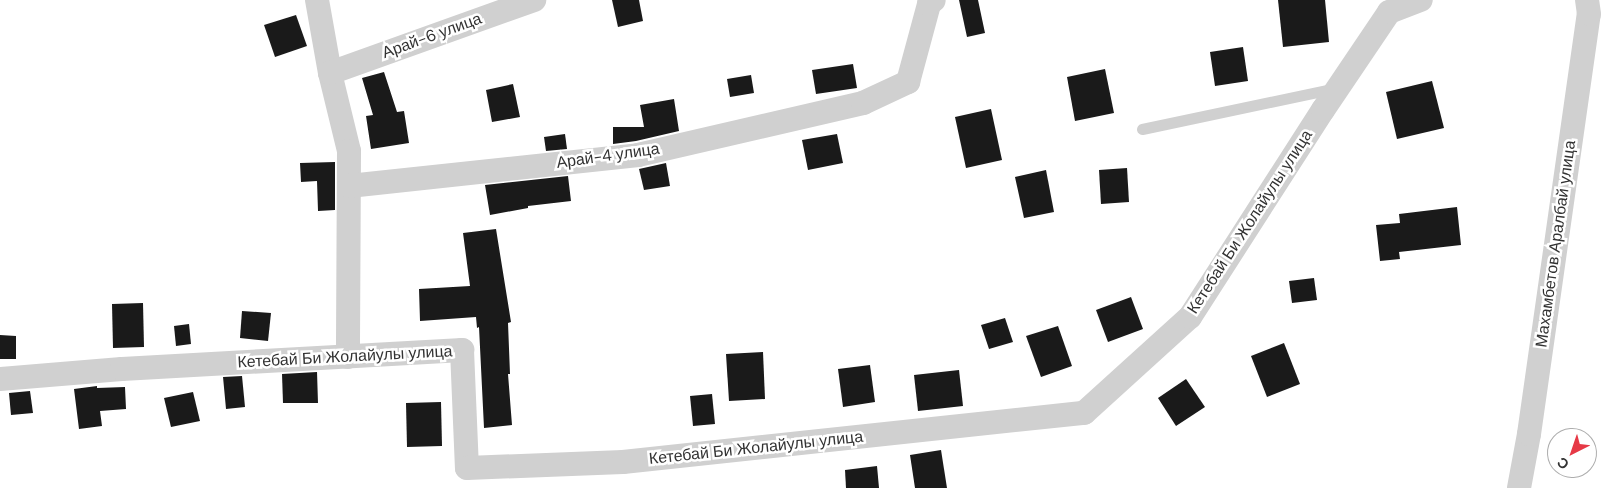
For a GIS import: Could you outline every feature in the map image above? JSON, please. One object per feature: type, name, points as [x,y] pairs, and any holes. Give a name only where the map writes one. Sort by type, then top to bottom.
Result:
[{"type":"street","points":[[317,0],[330,73],[349,151],[348,357]]},
{"type":"street","name":"Арай-6 улица","points":[[330,73],[534,0]]},
{"type":"street","name":"Арай-4 улица","points":[[349,186],[638,155],[863,103],[908,82],[929,4],[934,0]]},
{"type":"street","name":"Кетебай Би Жолайулы улица","points":[[0,379],[122,369],[462,350],[467,468],[623,462],[1084,413],[1190,317],[1338,87],[1389,12],[1421,0]]},
{"type":"street","name":"Махамбетов Аралбай улица","points":[[1519,488],[1529,434],[1589,14],[1587,0]]},
{"type":"lane","points":[[1142,129],[1338,87]]},
{"type":"building","points":[[612,0],[639,0],[643,21],[618,27]]},
{"type":"building","points":[[959,0],[978,0],[985,33],[967,37]]},
{"type":"building","points":[[1278,0],[1325,0],[1329,42],[1283,47]]},
{"type":"building","points":[[296,15],[307,46],[275,57],[264,25]]},
{"type":"building","points":[[1243,47],[1248,81],[1215,86],[1210,52]]},
{"type":"building","points":[[853,64],[857,88],[816,94],[812,70]]},
{"type":"building","points":[[1105,69],[1114,113],[1075,121],[1067,77]]},
{"type":"building","points":[[384,72],[397,112],[404,111],[409,143],[371,149],[366,116],[373,115],[362,78]]},
{"type":"building","points":[[751,75],[754,93],[730,97],[727,79]]},
{"type":"building","points":[[1432,81],[1444,128],[1397,139],[1386,92]]},
{"type":"building","points":[[513,84],[520,117],[492,122],[486,90]]},
{"type":"building","points":[[674,99],[679,131],[636,141],[613,144],[613,127],[644,127],[640,105]]},
{"type":"building","points":[[991,109],[1002,160],[966,168],[955,117]]},
{"type":"building","points":[[565,134],[567,149],[546,151],[544,137]]},
{"type":"building","points":[[837,134],[843,163],[808,170],[802,140]]},
{"type":"building","points":[[335,162],[335,210],[318,211],[317,181],[301,182],[300,163]]},
{"type":"building","points":[[666,163],[670,186],[644,190],[639,169]]},
{"type":"building","points":[[1127,168],[1129,202],[1101,204],[1099,170]]},
{"type":"building","points":[[1046,170],[1054,212],[1024,218],[1015,177]]},
{"type":"building","points":[[568,176],[571,201],[528,206],[528,208],[490,215],[485,185]]},
{"type":"building","points":[[1457,207],[1461,245],[1399,252],[1400,259],[1380,261],[1376,225],[1400,223],[1399,214]]},
{"type":"building","points":[[496,229],[511,322],[508,323],[510,374],[508,374],[512,425],[484,428],[479,327],[477,328],[476,317],[420,321],[419,289],[470,286],[463,233]]},
{"type":"building","points":[[1314,278],[1317,300],[1292,303],[1289,281]]},
{"type":"building","points":[[1131,297],[1143,329],[1108,342],[1096,310]]},
{"type":"building","points":[[143,303],[144,347],[113,348],[112,304]]},
{"type":"building","points":[[242,311],[271,313],[268,341],[240,338]]},
{"type":"building","points":[[1005,318],[1013,342],[989,349],[981,325]]},
{"type":"building","points":[[189,324],[191,344],[176,346],[174,326]]},
{"type":"building","points":[[1058,326],[1072,366],[1041,377],[1026,336]]},
{"type":"building","points":[[0,335],[16,336],[16,359],[0,359]]},
{"type":"building","points":[[1284,343],[1300,384],[1267,397],[1251,356]]},
{"type":"building","points":[[763,352],[765,399],[729,401],[726,354]]},
{"type":"building","points":[[870,365],[875,402],[843,407],[838,369]]},
{"type":"building","points":[[959,370],[963,406],[918,411],[914,375]]},
{"type":"building","points":[[317,372],[318,403],[283,403],[282,374]]},
{"type":"building","points":[[242,376],[245,407],[226,409],[223,377]]},
{"type":"building","points":[[1186,379],[1205,407],[1176,426],[1158,398]]},
{"type":"building","points":[[97,386],[97,388],[125,387],[126,409],[100,411],[102,426],[79,429],[74,389]]},
{"type":"building","points":[[30,391],[33,413],[11,415],[9,393]]},
{"type":"building","points":[[193,392],[200,421],[171,427],[164,398]]},
{"type":"building","points":[[712,394],[715,424],[693,426],[690,396]]},
{"type":"building","points":[[441,402],[442,446],[407,447],[406,403]]},
{"type":"building","points":[[941,450],[947,488],[915,488],[910,455]]},
{"type":"building","points":[[877,466],[879,488],[846,488],[845,470]]}]
